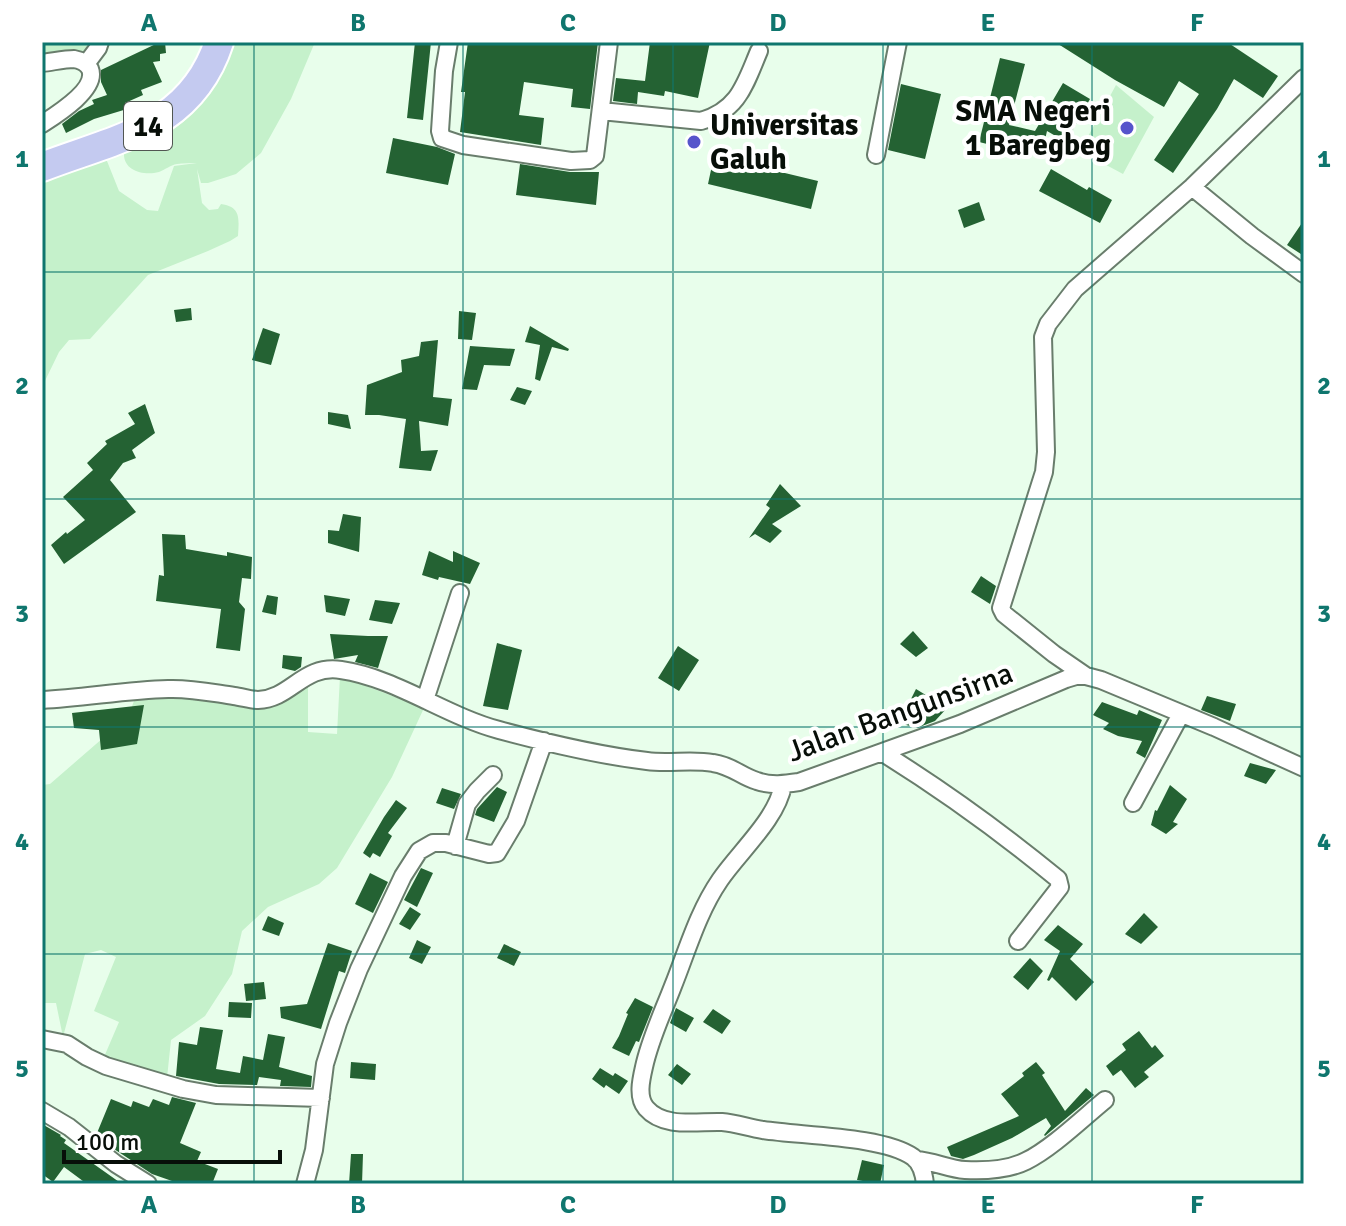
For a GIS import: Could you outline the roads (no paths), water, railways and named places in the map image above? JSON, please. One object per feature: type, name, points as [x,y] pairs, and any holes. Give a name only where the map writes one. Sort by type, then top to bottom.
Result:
[{"type":"highway","name":"14","points":[[42,167],[132,134],[166,117],[197,87],[219,42]]},
{"type":"street","points":[[86,64],[100,42]]},
{"type":"street","points":[[449,42],[443,86],[442,138],[463,145],[571,161],[590,160],[595,156],[609,42]]},
{"type":"street","points":[[876,155],[898,42]]},
{"type":"street","points":[[601,111],[701,121],[714,117],[728,109],[740,95],[759,51]]},
{"type":"street","points":[[42,63],[71,59],[86,64],[91,76],[83,91],[42,124]]},
{"type":"street","points":[[1304,78],[1192,187],[1071,294],[1045,329],[1045,462],[1001,608],[1004,614],[1086,676],[1304,768]]},
{"type":"street","points":[[1192,187],[1304,274]]},
{"type":"street","points":[[425,700],[460,593]]},
{"type":"street","name":"Jalan Bangunsirna","points":[[42,700],[168,689],[258,700],[281,693],[308,674],[321,669],[338,669],[356,672],[476,723],[544,741],[627,759],[725,765],[757,781],[783,785],[883,753],[1066,679],[1086,676]]},
{"type":"street","points":[[1133,803],[1181,714]]},
{"type":"street","points":[[305,1184],[314,1150],[325,1064],[338,1023],[359,969],[403,876],[419,851],[438,842],[489,854],[497,853],[516,821],[544,741]]},
{"type":"street","points":[[883,753],[1011,840],[1058,879],[1060,887],[1018,941]]},
{"type":"street","points":[[455,846],[467,804],[493,775]]},
{"type":"street","points":[[783,785],[779,799],[751,842],[720,879],[704,908],[645,1063],[641,1097],[647,1109],[664,1120],[722,1122],[890,1147],[916,1160],[963,1170],[1006,1168],[1026,1161],[1039,1154],[1105,1100]]},
{"type":"street","points":[[42,1039],[67,1044],[106,1066],[183,1089],[216,1095],[321,1098]]},
{"type":"street","points":[[42,1111],[148,1184]]},
{"type":"street","points":[[916,1160],[925,1184]]},
{"type":"place","name":"SMA Negeri 1 Baregbeg","points":[[1127,128]]},
{"type":"place","name":"Universitas Galuh","points":[[694,142]]}]
